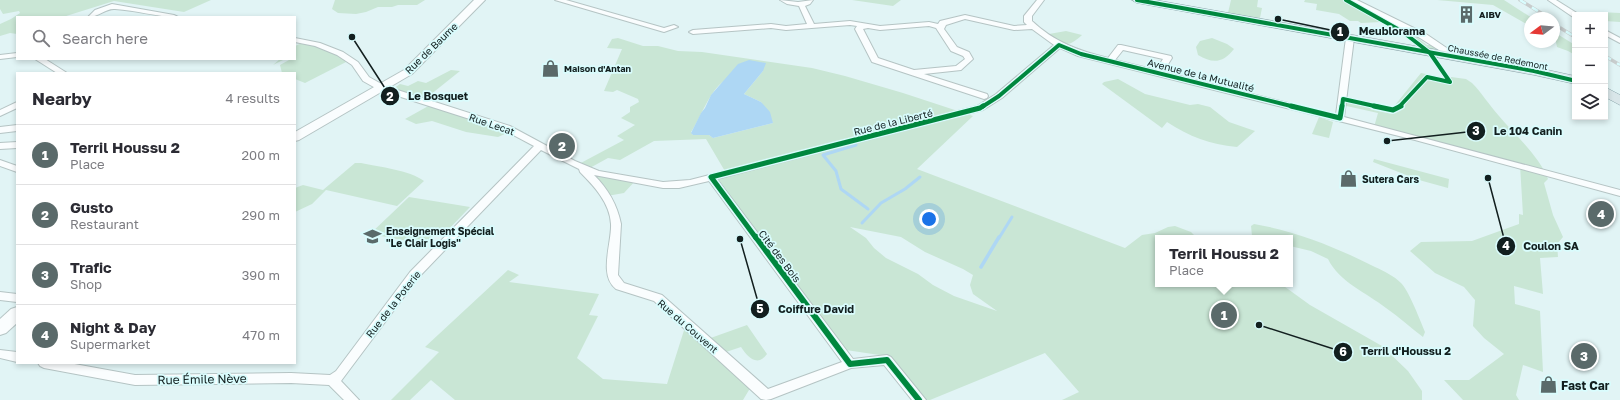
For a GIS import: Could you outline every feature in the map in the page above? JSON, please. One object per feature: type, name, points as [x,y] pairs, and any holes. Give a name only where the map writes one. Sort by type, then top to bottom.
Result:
[{"type":"main road","name":"Rue de Baume","points":[[296,135],[380,87],[400,72],[475,0]]},
{"type":"main road","name":"Rue de Baume","points":[[296,131],[408,72],[480,0]]},
{"type":"main road","name":"Chaussée de Redemont","points":[[1137,0],[1456,57],[1572,80]]},
{"type":"main road","points":[[1608,93],[1620,101]]},
{"type":"main road","points":[[0,318],[16,303]]},
{"type":"main road","points":[[0,329],[16,314]]},
{"type":"street","points":[[558,0],[664,30],[674,27]]},
{"type":"street","points":[[783,0],[794,4],[808,3],[810,0]]},
{"type":"street","points":[[1032,26],[1028,22],[1027,17],[1041,0]]},
{"type":"street","points":[[1352,0],[1423,36],[1456,57]]},
{"type":"street","points":[[1551,0],[1572,13]]},
{"type":"street","points":[[801,4],[812,26]]},
{"type":"street","points":[[93,16],[98,12],[112,6],[168,16]]},
{"type":"street","points":[[940,26],[942,23],[965,17],[1014,28],[1032,26]]},
{"type":"street","points":[[693,32],[771,26],[786,28],[850,23],[880,28],[929,24],[940,26]]},
{"type":"street","points":[[868,26],[861,27],[859,29],[873,59],[877,62],[984,96]]},
{"type":"street","points":[[912,72],[952,69],[961,66],[969,59],[966,54],[954,49],[940,29],[940,26]]},
{"type":"street","name":"Avenue de la Mutualité","points":[[1032,26],[1059,45],[1081,54],[1340,118],[1620,193]]},
{"type":"street","points":[[1608,34],[1620,41]]},
{"type":"street","points":[[1340,118],[1350,38]]},
{"type":"street","name":"Rue Lecat","points":[[296,40],[327,48],[348,58],[355,64],[365,78],[380,87],[502,127],[536,143]]},
{"type":"street","name":"Rue de la Liberté","points":[[711,177],[980,108],[999,96],[1059,45]]},
{"type":"street","points":[[1110,61],[1121,47],[1168,58],[1158,73]]},
{"type":"street","points":[[0,57],[16,55]]},
{"type":"street","points":[[41,60],[61,72]]},
{"type":"street","points":[[0,113],[16,105]]},
{"type":"street","points":[[0,130],[16,128]]},
{"type":"street","name":"Rue du Couvent","points":[[536,143],[577,165],[602,174],[663,185],[684,184],[711,177]]},
{"type":"street","name":"Rue de la Poterie","points":[[333,380],[340,374],[414,275],[536,143]]},
{"type":"street","points":[[0,155],[9,146]]},
{"type":"street","points":[[0,163],[16,168]]},
{"type":"street","name":"Rue du Couvent","points":[[577,165],[603,190],[615,216],[616,224],[612,275],[616,283],[620,286],[658,298],[766,395],[850,364]]},
{"type":"street","name":"Cité des Bois","points":[[711,177],[850,364]]},
{"type":"street","points":[[0,296],[16,298]]},
{"type":"street","points":[[0,354],[16,357]]},
{"type":"street","points":[[850,364],[887,360],[920,400]]},
{"type":"street","name":"Rue Émile Nève","points":[[49,364],[135,380],[291,378],[333,380]]},
{"type":"street","points":[[333,380],[352,400]]},
{"type":"green space","points":[[0,0],[211,0],[184,12],[114,1],[66,16],[16,16],[16,34],[10,33],[0,36],[0,24],[20,13],[19,11],[3,14],[0,9]]},
{"type":"green space","points":[[335,0],[425,0],[417,5],[378,7],[356,14],[338,13],[332,9]]},
{"type":"green space","points":[[852,0],[901,0],[893,6]]},
{"type":"green space","points":[[1231,0],[1258,0],[1257,7],[1262,8],[1260,18],[1228,13]]},
{"type":"green space","points":[[1305,0],[1348,0],[1355,2],[1411,33],[1427,45],[1438,45],[1449,52],[1418,47],[1397,31],[1381,22],[1361,23],[1358,21],[1350,21],[1339,14],[1316,10],[1317,4],[1304,2]]},
{"type":"green space","points":[[1437,0],[1504,0],[1524,13],[1524,23],[1493,5]]},
{"type":"green space","points":[[1608,12],[1620,13],[1620,22],[1608,21]]},
{"type":"green space","points":[[1066,31],[1082,35],[1073,42],[1066,44],[1058,41],[1049,34]]},
{"type":"green space","points":[[1560,36],[1572,43],[1572,53],[1560,48]]},
{"type":"green space","points":[[618,38],[643,46],[658,46],[678,51],[702,52],[812,68],[903,93],[973,116],[917,169],[1125,248],[1142,235],[1155,233],[1168,227],[1175,226],[1191,232],[1194,235],[1155,235],[1155,287],[1285,287],[1310,305],[1382,346],[1408,371],[1422,391],[1422,400],[1062,400],[1079,392],[1045,353],[930,400],[919,400],[886,356],[846,350],[711,177],[726,173],[706,139],[654,141],[620,160],[608,158],[588,169],[636,180],[624,193],[607,196],[577,165],[624,140],[617,136],[635,125],[621,118],[630,112],[630,107],[639,102],[638,99],[617,90],[613,92],[604,91],[622,49],[607,48],[612,39]],"holes":[[[763,71],[744,94],[761,102],[773,123],[713,138],[709,135],[693,135],[691,132],[694,126],[719,85],[732,78]],[[850,227],[901,237],[925,252],[973,275],[970,285],[973,294],[997,311],[954,296],[933,285],[918,274],[886,258],[874,248],[866,238]]]},
{"type":"green space","points":[[1212,38],[1227,44],[1234,49],[1226,57],[1218,61],[1208,60],[1198,55],[1196,47],[1200,41]]},
{"type":"green space","points":[[304,42],[310,43],[350,60],[305,83],[296,79],[296,72],[282,72],[280,65],[289,60],[296,60],[296,46]]},
{"type":"green space","points":[[279,60],[283,60],[273,65]]},
{"type":"green space","points":[[451,70],[460,71],[425,99],[393,89],[400,84],[408,86],[418,81],[426,83]]},
{"type":"green space","points":[[1421,73],[1451,79],[1451,77],[1466,79],[1472,83],[1495,112],[1533,154],[1544,170],[1548,179],[1544,183],[1553,215],[1563,237],[1557,244],[1558,257],[1540,258],[1543,294],[1514,286],[1515,304],[1540,311],[1543,372],[1523,365],[1516,395],[1519,400],[1463,400],[1444,380],[1469,380],[1504,354],[1484,338],[1473,326],[1475,300],[1464,287],[1435,273],[1410,251],[1421,242],[1472,241],[1519,224],[1519,214],[1523,215],[1520,165],[1374,127],[1378,113],[1342,105],[1343,98],[1391,110]]},
{"type":"green space","points":[[1118,79],[1145,94],[1190,105],[1198,104],[1210,107],[1229,122],[1255,131],[1237,147],[1217,144],[1200,139],[1167,122],[1162,128],[1102,84],[1104,82]]},
{"type":"green space","points":[[432,104],[512,131],[498,137],[466,132],[432,121],[416,124],[405,119]]},
{"type":"green space","points":[[1319,117],[1333,122],[1329,138],[1312,134]]},
{"type":"green space","points":[[1374,159],[1449,179],[1448,188],[1419,180],[1373,162]]},
{"type":"green space","points":[[355,163],[410,174],[424,181],[397,206],[326,190],[312,204],[296,212],[296,188],[303,185],[323,190]]},
{"type":"green space","points":[[409,197],[470,207],[448,230],[440,229],[424,244],[370,234]]},
{"type":"green space","points":[[1254,224],[1270,227],[1316,241],[1361,260],[1389,274],[1404,286],[1425,332],[1423,337],[1391,311],[1346,281],[1328,259],[1311,251],[1293,247],[1293,235],[1252,235],[1251,226]]},
{"type":"green space","points":[[508,270],[519,275],[509,282],[599,294],[589,315],[598,316],[577,358],[603,379],[667,384],[686,324],[705,340],[747,325],[767,354],[760,360],[752,359],[741,347],[720,354],[755,385],[749,390],[743,400],[455,400],[431,380],[410,400],[391,400],[439,352],[425,347]]},
{"type":"water","points":[[749,60],[766,63],[763,71],[744,94],[761,102],[770,112],[773,123],[713,138],[709,135],[693,135],[691,133],[711,95],[738,64]]},
{"type":"waterway","points":[[856,145],[823,155],[836,171],[841,189],[868,209]]},
{"type":"waterway","points":[[862,223],[881,203],[905,189],[920,177]]},
{"type":"waterway","points":[[999,238],[1012,217]]},
{"type":"waterway","points":[[981,267],[999,237]]},
{"type":"railway","points":[[1520,0],[1539,12]]},
{"type":"railway","points":[[1560,28],[1572,35]]},
{"type":"railway","points":[[1608,58],[1620,65]]},
{"type":"cycle path","points":[[1137,0],[1534,71],[1572,80]]},
{"type":"cycle path","points":[[919,400],[887,360],[850,364],[711,177],[980,108],[999,96],[1059,45],[1081,54],[1340,118],[1343,99],[1393,110],[1401,106],[1427,77],[1450,82],[1430,53],[1403,32],[1346,0]]},
{"type":"place","name":"AIBV","points":[[1466,14]]},
{"type":"place","name":"Meublorama","points":[[1278,19]]},
{"type":"place","name":"Le Bosquet","points":[[352,37]]},
{"type":"place","name":"Maison d'Antan","points":[[551,68]]},
{"type":"place","name":"Le 104 Canin","points":[[1387,141]]},
{"type":"place","name":"Gusto","points":[[562,146]]},
{"type":"place","name":"Coulon SA","points":[[1488,178]]},
{"type":"place","name":"Sutera Cars","points":[[1349,179]]},
{"type":"place","name":"Night & Day","points":[[1601,214]]},
{"type":"place","name":"Enseignement Spécial \"Le Clair Logis\"","points":[[373,237]]},
{"type":"place","name":"Coiffure David","points":[[740,239]]},
{"type":"place","name":"Terril Houssu 2","points":[[1224,315]]},
{"type":"place","name":"Terril d'Houssu 2","points":[[1259,325]]},
{"type":"place","name":"Trafic","points":[[1584,356]]},
{"type":"place","name":"Fast Car","points":[[1548,385]]}]
